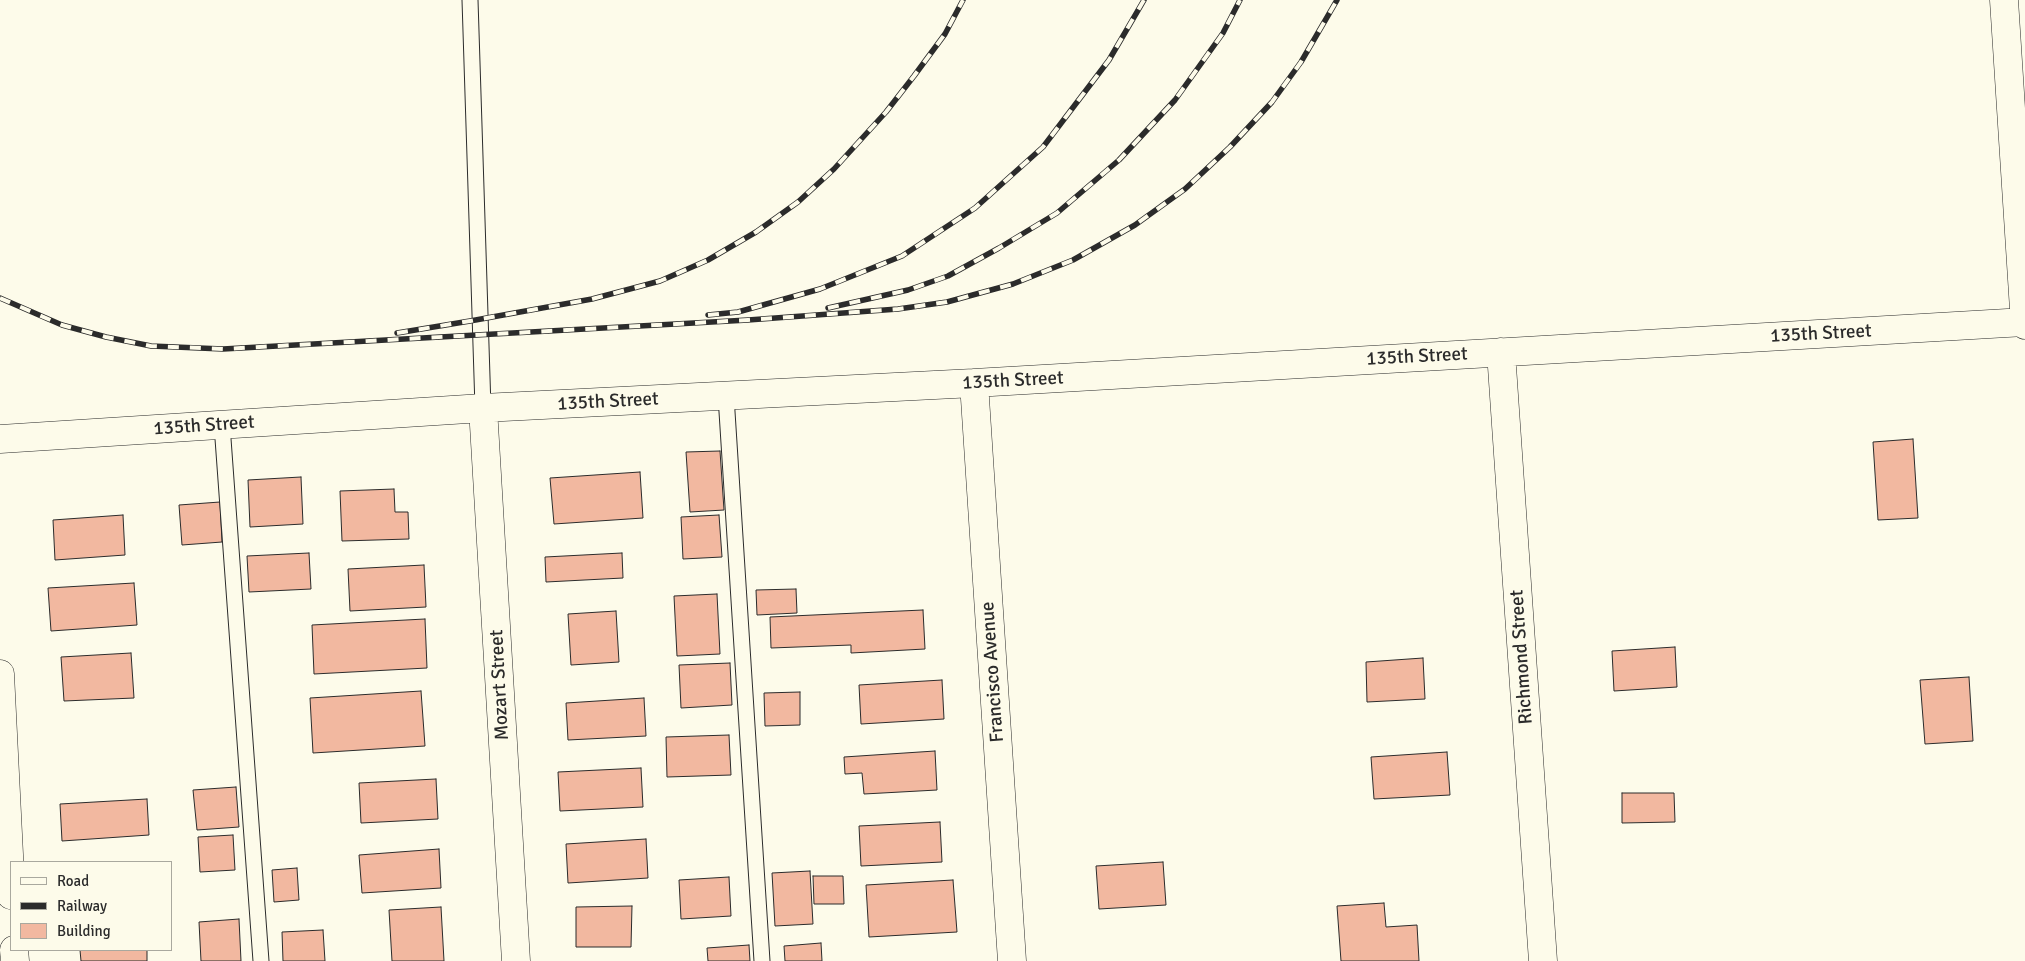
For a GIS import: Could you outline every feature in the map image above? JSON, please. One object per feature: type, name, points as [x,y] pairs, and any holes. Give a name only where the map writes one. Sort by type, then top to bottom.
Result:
[{"type":"street","points":[[2004,0],[2025,323]]},
{"type":"street","name":"135th Street","points":[[0,439],[483,408],[974,383],[2025,323]]},
{"type":"street","name":"Richmond Street","points":[[1501,352],[1543,961]]},
{"type":"street","name":"Francisco Avenue","points":[[974,383],[1012,961]]},
{"type":"street","name":"Mozart Street","points":[[483,408],[516,961]]},
{"type":"street","points":[[0,674],[1,729],[10,878]]},
{"type":"lane","points":[[470,0],[483,408]]},
{"type":"lane","points":[[726,396],[762,961]]},
{"type":"lane","points":[[222,425],[261,961]]},
{"type":"building","points":[[1913,439],[1918,518],[1878,520],[1873,442]]},
{"type":"building","points":[[720,451],[724,510],[690,512],[686,452]]},
{"type":"building","points":[[640,472],[643,518],[554,524],[550,478]]},
{"type":"building","points":[[301,477],[303,524],[250,527],[248,480]]},
{"type":"building","points":[[394,489],[395,512],[408,512],[409,539],[342,541],[340,491]]},
{"type":"building","points":[[220,502],[222,542],[182,545],[179,505]]},
{"type":"building","points":[[123,515],[125,555],[55,560],[53,520]]},
{"type":"building","points":[[719,515],[722,557],[683,559],[681,517]]},
{"type":"building","points":[[309,553],[311,589],[249,592],[247,556]]},
{"type":"building","points":[[622,553],[623,578],[546,582],[545,557]]},
{"type":"building","points":[[424,565],[426,607],[350,611],[348,569]]},
{"type":"building","points":[[134,583],[137,625],[51,631],[48,588]]},
{"type":"building","points":[[796,589],[797,613],[757,615],[756,590]]},
{"type":"building","points":[[717,594],[720,654],[677,656],[674,596]]},
{"type":"building","points":[[923,610],[925,649],[851,653],[851,645],[771,648],[770,617]]},
{"type":"building","points":[[616,611],[619,662],[571,665],[568,614]]},
{"type":"building","points":[[425,619],[427,668],[314,674],[312,625]]},
{"type":"building","points":[[1675,647],[1677,687],[1614,691],[1612,651]]},
{"type":"building","points":[[131,653],[134,698],[64,701],[61,657]]},
{"type":"building","points":[[1423,658],[1425,699],[1367,702],[1366,662]]},
{"type":"building","points":[[730,663],[732,705],[681,708],[679,665]]},
{"type":"building","points":[[1969,677],[1973,741],[1925,744],[1920,680]]},
{"type":"building","points":[[942,680],[944,719],[861,724],[859,685]]},
{"type":"building","points":[[421,691],[425,746],[313,753],[310,698]]},
{"type":"building","points":[[800,692],[800,725],[765,726],[764,693]]},
{"type":"building","points":[[644,698],[646,736],[568,740],[566,703]]},
{"type":"building","points":[[729,735],[731,775],[667,777],[666,737]]},
{"type":"building","points":[[935,751],[937,790],[864,794],[862,773],[845,774],[844,757]]},
{"type":"building","points":[[1447,752],[1450,795],[1374,799],[1371,757]]},
{"type":"building","points":[[641,768],[643,807],[560,811],[558,772]]},
{"type":"building","points":[[436,779],[438,819],[361,823],[359,783]]},
{"type":"building","points":[[236,787],[239,827],[197,830],[193,790]]},
{"type":"building","points":[[1622,793],[1674,793],[1675,822],[1622,823]]},
{"type":"building","points":[[147,799],[149,835],[62,841],[60,804]]},
{"type":"building","points":[[940,822],[942,862],[861,866],[859,826]]},
{"type":"building","points":[[233,835],[235,870],[200,872],[198,837]]},
{"type":"building","points":[[646,839],[648,878],[568,883],[566,844]]},
{"type":"building","points":[[439,849],[441,888],[362,893],[359,855]]},
{"type":"building","points":[[1163,862],[1166,905],[1099,909],[1096,866]]},
{"type":"building","points":[[297,868],[299,900],[274,902],[272,870]]},
{"type":"building","points":[[810,871],[813,924],[775,926],[772,873]]},
{"type":"building","points":[[813,876],[843,876],[844,904],[814,904]]},
{"type":"building","points":[[729,877],[731,916],[681,919],[679,880]]},
{"type":"building","points":[[953,880],[957,932],[869,937],[866,885]]},
{"type":"building","points":[[1384,903],[1386,927],[1417,925],[1419,961],[1341,961],[1337,906]]},
{"type":"building","points":[[632,906],[631,947],[576,947],[576,907]]},
{"type":"building","points":[[441,907],[444,961],[392,961],[389,910]]},
{"type":"building","points":[[239,919],[241,961],[201,961],[199,922]]},
{"type":"building","points":[[323,930],[325,961],[283,961],[282,932]]},
{"type":"building","points":[[821,943],[822,961],[785,961],[784,946]]},
{"type":"building","points":[[749,945],[750,961],[708,961],[707,948]]},
{"type":"building","points":[[80,951],[147,951],[147,961],[81,961]]},
{"type":"railway","points":[[397,333],[592,299],[660,281],[708,260],[756,232],[798,202],[834,169],[886,112],[945,34],[963,0]]},
{"type":"railway","points":[[708,315],[738,312],[820,289],[902,256],[975,208],[1043,147],[1109,60],[1144,0]]},
{"type":"railway","points":[[828,308],[908,290],[948,276],[1057,213],[1119,160],[1175,100],[1223,33],[1240,0]]},
{"type":"railway","points":[[0,298],[62,325],[106,337],[151,346],[223,349],[748,320],[898,309],[947,302],[1013,284],[1073,260],[1135,225],[1185,189],[1230,147],[1272,102],[1301,62],[1337,0]]}]
